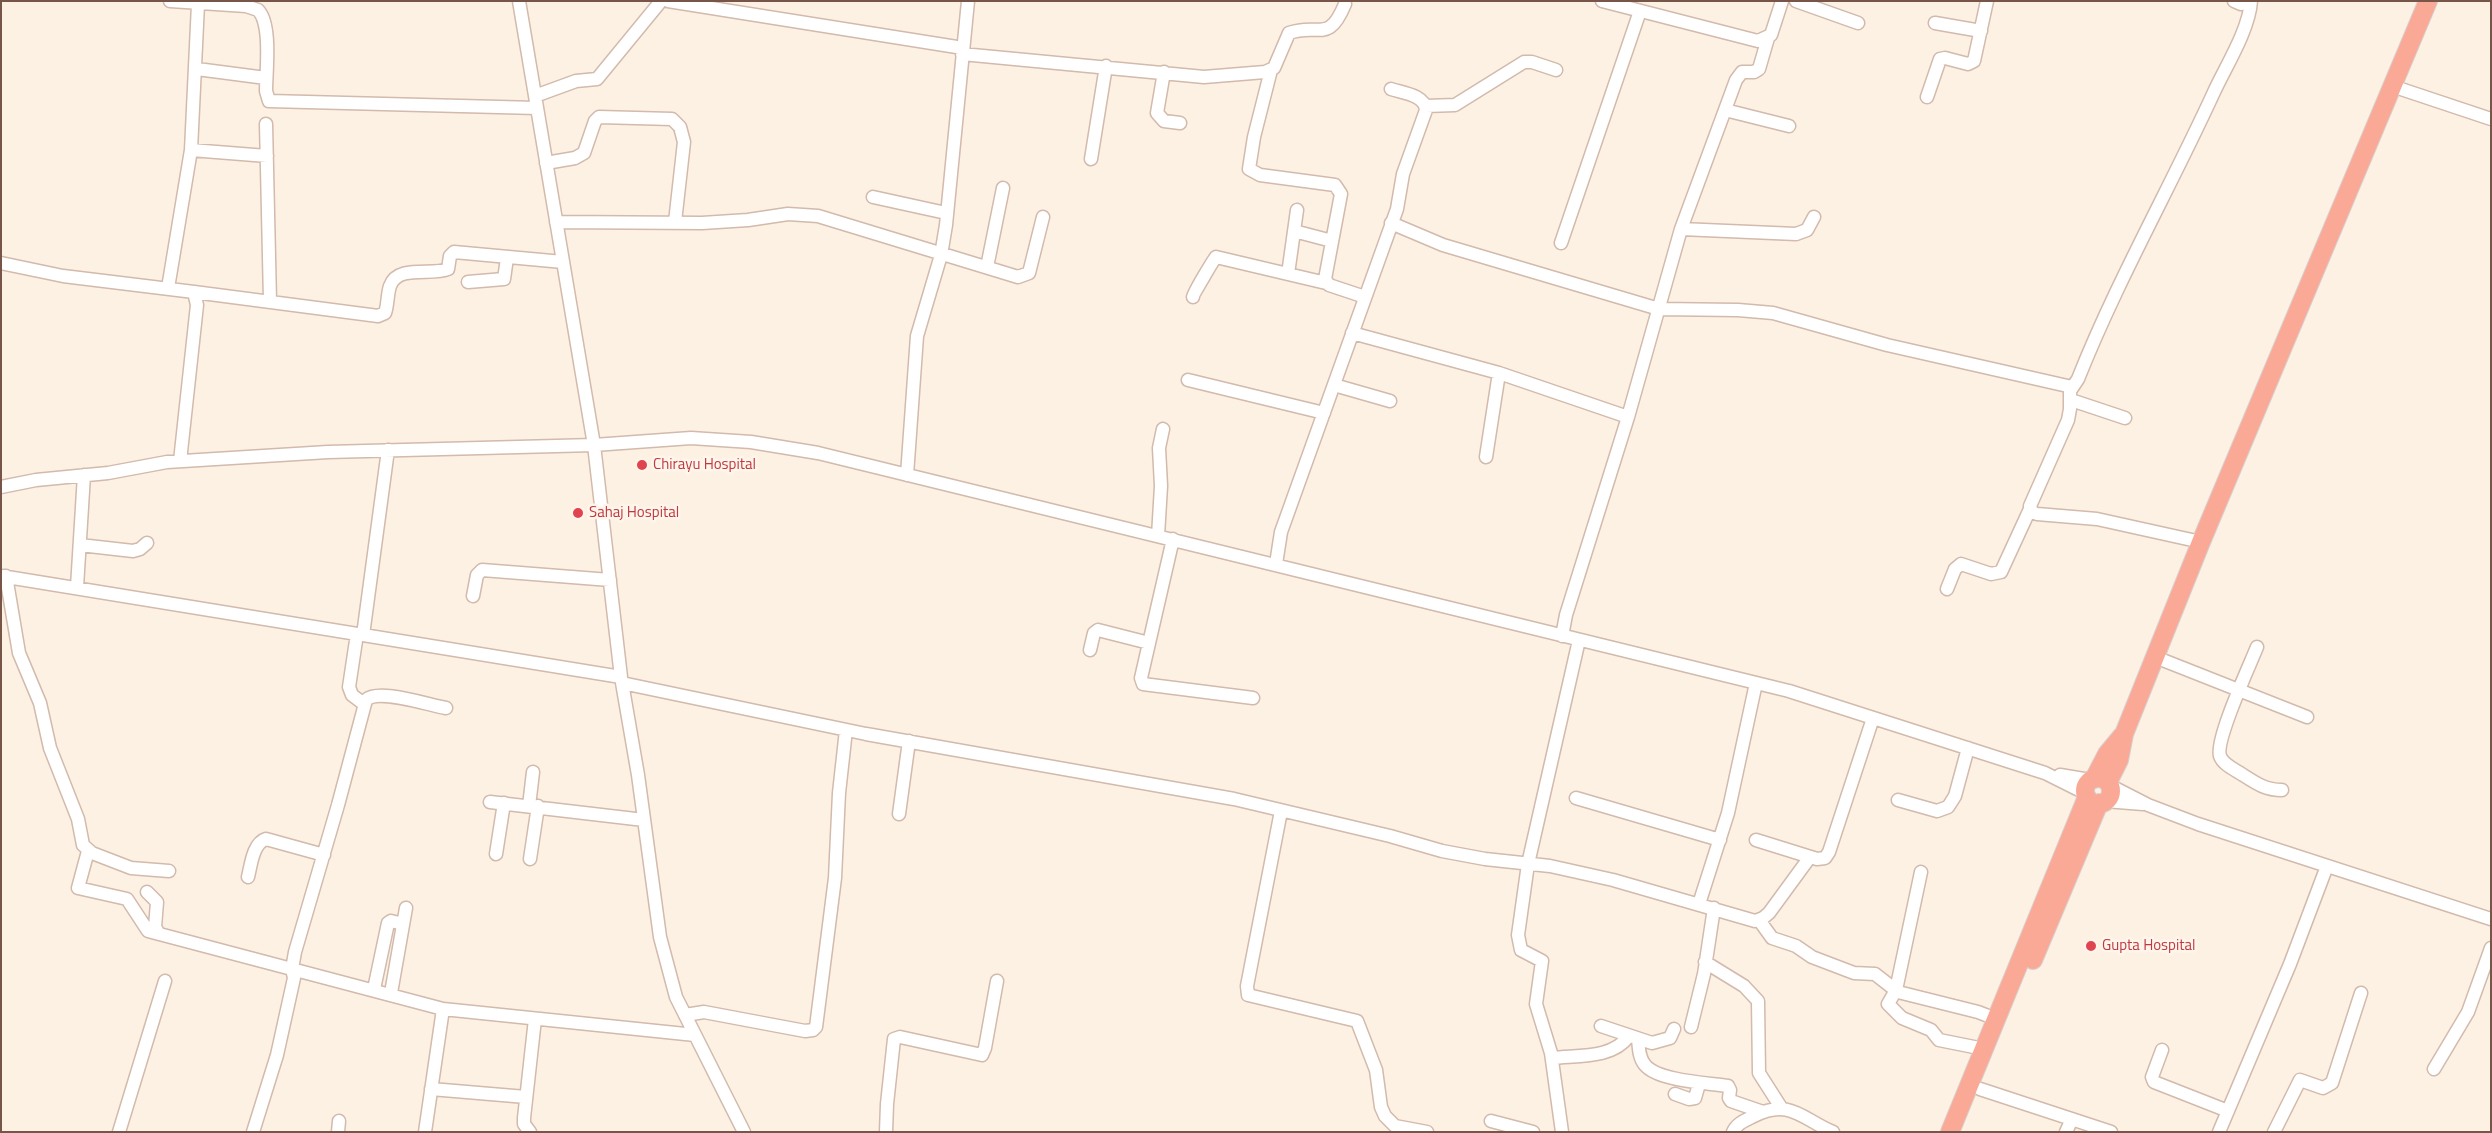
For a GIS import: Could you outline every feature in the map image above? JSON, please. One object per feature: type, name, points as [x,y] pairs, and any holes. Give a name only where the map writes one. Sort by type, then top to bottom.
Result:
[{"type":"highway","points":[[1962,1132],[2097,790],[2107,754],[2124,734],[2200,542],[2428,1]]},
{"type":"highway","points":[[1950,1132],[1996,1019],[2097,790]]},
{"type":"street","points":[[170,1],[254,8],[262,14],[266,30],[266,97],[269,101],[274,102],[536,102],[576,81],[597,79],[661,1]]},
{"type":"street","points":[[518,1],[594,444],[621,680],[644,820],[660,937],[676,997],[744,1132]]},
{"type":"street","points":[[668,1],[963,51],[1204,77],[1272,70]]},
{"type":"street","points":[[907,475],[917,336],[940,255],[968,1]]},
{"type":"street","points":[[1602,1],[1753,40],[1768,38]]},
{"type":"street","points":[[1562,636],[1566,615],[1628,416],[1682,228],[1739,74],[1759,69],[1782,1]]},
{"type":"street","points":[[1796,1],[1858,23]]},
{"type":"street","points":[[1927,96],[1940,59],[1945,58],[1968,64],[1972,63],[1987,1]]},
{"type":"street","points":[[1947,589],[1955,568],[1961,564],[1991,574],[2001,572],[2068,420],[2071,394],[2155,210],[2205,112],[2247,20],[2251,1],[2241,4],[2234,1]]},
{"type":"street","points":[[1326,283],[1325,275],[1342,194],[1339,187],[1260,175],[1249,169],[1254,137],[1272,70],[1289,33],[1329,28],[1338,21],[1346,2]]},
{"type":"street","points":[[168,288],[191,150],[197,69],[198,4]]},
{"type":"street","points":[[1561,243],[1640,11]]},
{"type":"street","points":[[1935,23],[1981,32]]},
{"type":"street","points":[[1426,106],[1455,105],[1524,62],[1532,62],[1556,70]]},
{"type":"street","points":[[1091,159],[1106,66]]},
{"type":"street","points":[[197,69],[266,78]]},
{"type":"street","points":[[1164,72],[1157,113],[1164,121],[1180,123]]},
{"type":"street","points":[[2392,86],[2491,119]]},
{"type":"street","points":[[1391,89],[1420,98],[1426,106]]},
{"type":"street","points":[[1276,564],[1280,538],[1397,209],[1403,174],[1426,106]]},
{"type":"street","points":[[1725,110],[1789,126]]},
{"type":"street","points":[[546,163],[575,158],[584,153],[595,121],[599,117],[672,119],[680,127],[684,142],[674,222]]},
{"type":"street","points":[[266,124],[270,301]]},
{"type":"street","points":[[191,150],[267,156]]},
{"type":"street","points":[[988,267],[1003,188]]},
{"type":"street","points":[[873,197],[946,214]]},
{"type":"street","points":[[1288,274],[1297,210]]},
{"type":"street","points":[[556,222],[724,222],[788,214],[818,216],[940,255],[1018,277],[1026,276],[1043,217]]},
{"type":"street","points":[[1682,228],[1796,234],[1805,232],[1814,217]]},
{"type":"street","points":[[1391,223],[1458,250],[1659,309],[1738,310],[1773,313],[2071,394],[2125,418]]},
{"type":"street","points":[[1294,231],[1332,241]]},
{"type":"street","points":[[1,263],[63,276],[382,315],[386,310],[391,283],[402,275],[448,269],[450,256],[454,252],[563,262]]},
{"type":"street","points":[[1193,297],[1196,288],[1203,281],[1212,260],[1216,257],[1326,283],[1365,297]]},
{"type":"street","points":[[468,282],[504,279],[507,258]]},
{"type":"street","points":[[180,461],[197,304],[197,296],[194,292]]},
{"type":"street","points":[[1352,333],[1499,373],[1628,416]]},
{"type":"street","points":[[1486,457],[1499,373]]},
{"type":"street","points":[[1188,380],[1324,413]]},
{"type":"street","points":[[1334,386],[1390,401]]},
{"type":"street","points":[[1158,536],[1161,486],[1159,448],[1162,429]]},
{"type":"street","points":[[1,487],[180,461],[388,450],[594,444],[691,438],[751,442],[818,453],[1789,691],[2148,805],[2198,824],[2491,920]]},
{"type":"street","points":[[364,704],[352,695],[349,687],[360,634],[388,450]]},
{"type":"street","points":[[77,587],[84,475]]},
{"type":"street","points":[[2030,509],[2037,514],[2097,519],[2200,542]]},
{"type":"street","points":[[1173,539],[1141,678],[1142,684],[1253,698]]},
{"type":"street","points":[[80,545],[133,551],[140,549],[147,543]]},
{"type":"street","points":[[473,596],[477,575],[482,570],[610,580]]},
{"type":"street","points":[[169,871],[131,868],[88,851],[83,845],[78,819],[50,748],[40,703],[19,653],[3,576],[360,634],[621,680],[846,730],[1156,784],[1390,836],[1442,852],[1571,870],[1759,920],[1772,938],[1796,946],[1812,957],[1854,973],[1875,974],[1896,990],[1978,1012],[1996,1019]]},
{"type":"street","points":[[1090,650],[1094,633],[1098,630],[1149,643]]},
{"type":"street","points":[[1562,1132],[1552,1058],[1536,1004],[1542,961],[1521,950],[1519,942],[1528,864],[1580,640]]},
{"type":"street","points":[[2257,647],[2239,690],[2219,748],[2222,761],[2262,787],[2282,790]]},
{"type":"street","points":[[2155,657],[2307,717]]},
{"type":"street","points":[[1699,904],[1720,840],[1738,774],[1756,683]]},
{"type":"street","points":[[253,1132],[277,1055],[294,978],[292,969],[295,952],[324,855],[364,704],[369,697],[381,695],[446,708]]},
{"type":"street","points":[[1756,840],[1810,857],[1821,859],[1828,855],[1873,718]]},
{"type":"street","points":[[685,1015],[704,1012],[805,1031],[816,1028],[835,878],[839,793],[846,730]]},
{"type":"street","points":[[899,814],[909,741]]},
{"type":"street","points":[[1898,800],[1937,811],[1948,807],[1955,796],[1968,748]]},
{"type":"street","points":[[530,859],[534,806],[533,772]]},
{"type":"street","points":[[1576,798],[1720,840]]},
{"type":"street","points":[[490,802],[644,820]]},
{"type":"street","points":[[496,854],[504,803]]},
{"type":"street","points":[[1281,811],[1247,986],[1248,995],[1357,1021],[1363,1041],[1374,1063],[1381,1107],[1385,1116],[1395,1126],[1427,1132]]},
{"type":"street","points":[[248,877],[258,844],[262,840],[266,839],[324,855]]},
{"type":"street","points":[[88,851],[78,888],[127,898],[143,926],[148,931],[443,1008],[695,1035]]},
{"type":"street","points":[[1759,920],[1769,913],[1810,857]]},
{"type":"street","points":[[2219,1132],[2290,964],[2327,866]]},
{"type":"street","points":[[1921,872],[1896,990],[1888,1004],[1902,1018],[1931,1030],[1939,1040],[1984,1049]]},
{"type":"street","points":[[147,892],[157,902],[155,927],[159,934]]},
{"type":"street","points":[[391,993],[406,908]]},
{"type":"street","points":[[1691,1027],[1714,908]]},
{"type":"street","points":[[374,989],[388,924],[391,921],[403,924]]},
{"type":"street","points":[[2434,1069],[2468,1012],[2491,948]]},
{"type":"street","points":[[1705,962],[1744,986],[1758,1001],[1759,1073],[1782,1109]]},
{"type":"street","points":[[119,1132],[165,981]]},
{"type":"street","points":[[886,1132],[894,1039],[900,1037],[982,1054],[985,1048],[997,981]]},
{"type":"street","points":[[2274,1132],[2300,1080],[2323,1088],[2332,1083],[2361,993]]},
{"type":"street","points":[[425,1132],[443,1008]]},
{"type":"street","points":[[530,1132],[524,1121],[535,1019]]},
{"type":"street","points":[[1601,1026],[1652,1043],[1665,1041],[1670,1038],[1674,1029]]},
{"type":"street","points":[[1552,1058],[1611,1052],[1634,1038]]},
{"type":"street","points":[[1634,1038],[1641,1060],[1649,1069],[1698,1084],[1728,1086],[1730,1088],[1729,1098],[1731,1101],[1763,1112]]},
{"type":"street","points":[[2162,1050],[2152,1077],[2154,1082],[2228,1111]]},
{"type":"street","points":[[1675,1094],[1688,1099],[1695,1098],[1698,1084]]},
{"type":"street","points":[[431,1088],[526,1097]]},
{"type":"street","points":[[1980,1089],[2111,1132]]},
{"type":"street","points":[[1733,1132],[1743,1122],[1763,1112],[1782,1109],[1800,1113],[1822,1130]]},
{"type":"street","points":[[2066,1132],[2072,1119]]},
{"type":"street","points":[[1491,1121],[1533,1132]]},
{"type":"place","name":"Chirayu Hospital","points":[[642,465]]},
{"type":"place","name":"Sahaj Hospital","points":[[578,513]]},
{"type":"place","name":"Gupta Hospital","points":[[2091,946]]}]
